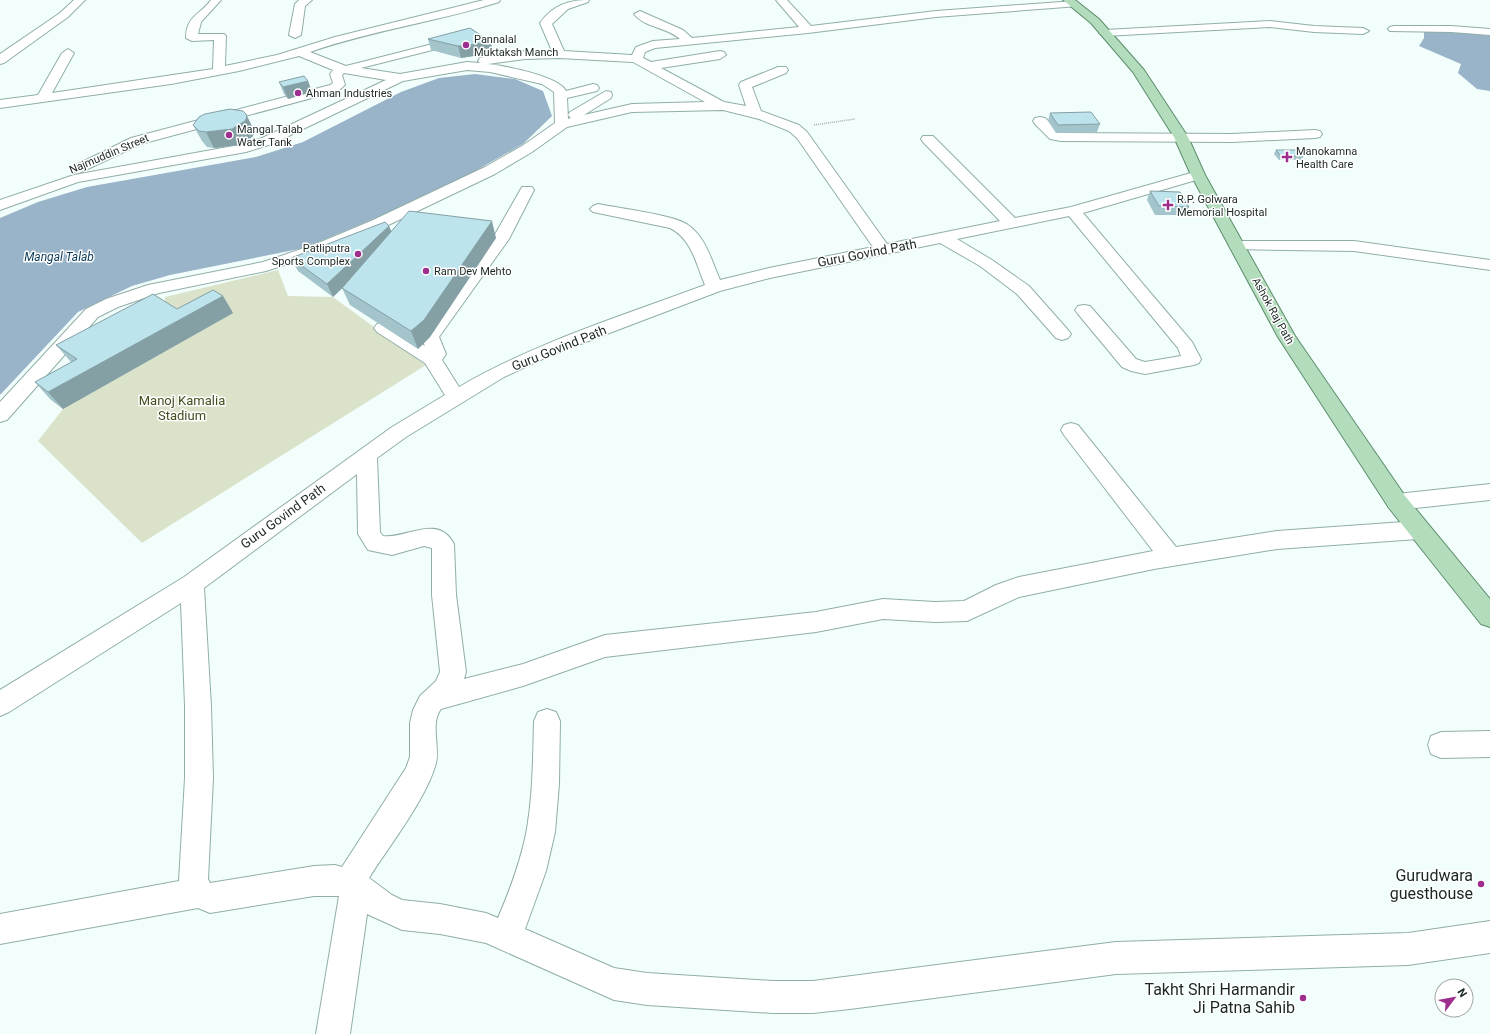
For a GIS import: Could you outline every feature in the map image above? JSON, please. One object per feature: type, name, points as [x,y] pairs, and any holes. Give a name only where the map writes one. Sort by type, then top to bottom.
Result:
[{"type":"main road","name":"Ashok Raj Path","points":[[1071,2],[1095,21],[1138,70],[1181,137],[1198,175],[1286,338],[1418,530],[1490,617]]},
{"type":"street","points":[[0,60],[64,14],[80,0]]},
{"type":"street","points":[[216,0],[194,21],[192,38],[220,36],[219,71]]},
{"type":"street","points":[[295,35],[300,4],[307,0]]},
{"type":"street","points":[[0,104],[153,83],[219,71],[302,53],[338,39],[460,12],[495,0]]},
{"type":"street","points":[[559,54],[546,23],[564,7],[584,0]]},
{"type":"street","points":[[781,0],[808,30]]},
{"type":"street","points":[[636,59],[640,50],[645,47],[808,30],[936,14],[1071,2]]},
{"type":"street","points":[[640,14],[651,22],[679,32],[690,42]]},
{"type":"street","points":[[1106,33],[1270,24],[1314,29],[1363,31]]},
{"type":"street","points":[[1394,29],[1451,29],[1490,32]]},
{"type":"street","points":[[341,69],[470,37]]},
{"type":"street","points":[[493,46],[497,49],[526,55]]},
{"type":"street","points":[[42,99],[68,53]]},
{"type":"street","points":[[302,53],[341,69],[400,78]]},
{"type":"street","points":[[0,205],[74,179],[105,172],[241,149],[267,141],[400,78],[463,64],[495,59],[526,55],[559,54],[636,59],[723,106]]},
{"type":"street","points":[[649,66],[720,55]]},
{"type":"street","points":[[463,64],[508,70],[546,81],[560,90],[562,124]]},
{"type":"street","name":"Najmuddin Street","points":[[28,181],[83,168],[136,140],[334,88],[340,83],[336,74],[341,69]]},
{"type":"street","points":[[755,113],[745,85],[782,70]]},
{"type":"street","points":[[561,96],[593,88]]},
{"type":"street","points":[[0,415],[92,313],[110,303],[132,294],[267,265],[337,243],[503,163],[606,95]]},
{"type":"street","points":[[562,124],[632,108],[723,106],[755,113],[794,128],[802,135],[883,250]]},
{"type":"street","points":[[1040,121],[1055,136],[1061,138],[1246,138],[1315,134]]},
{"type":"street","points":[[928,139],[1012,224]]},
{"type":"street","name":"Guru Govind Path","points":[[1,703],[192,584],[399,432],[497,373],[542,352],[714,287],[770,272],[1073,211],[1198,175]]},
{"type":"street","points":[[432,359],[437,354],[430,337],[501,239],[527,190]]},
{"type":"street","points":[[598,210],[675,224],[686,228],[692,236],[714,287]]},
{"type":"street","points":[[1073,211],[1186,346],[1192,358],[1187,361],[1145,368],[1138,367],[1129,363],[1084,310]]},
{"type":"street","points":[[943,238],[986,263],[1023,290],[1062,334]]},
{"type":"street","points":[[1237,246],[1354,246],[1490,265]]},
{"type":"street","points":[[382,328],[432,359],[456,398]]},
{"type":"street","points":[[1072,430],[1171,557]]},
{"type":"street","points":[[333,1034],[352,885],[418,773],[424,752],[423,716],[435,698],[448,687],[452,681],[453,672],[444,595],[443,544],[435,537],[427,536],[392,546],[376,544],[369,534],[367,455]]},
{"type":"street","points":[[1398,502],[1490,492]]},
{"type":"street","points":[[435,698],[523,675],[605,646],[816,622],[883,609],[936,612],[966,611],[1004,592],[1019,587],[1171,557],[1298,537],[1418,530]]},
{"type":"street","points":[[192,584],[198,706],[199,778],[193,879],[198,893]]},
{"type":"street","points":[[506,937],[528,882],[538,847],[544,800],[547,721]]},
{"type":"street","points":[[1441,745],[1490,744]]},
{"type":"street","points":[[0,929],[198,893],[210,898],[314,881],[335,880],[352,885],[381,906],[402,915],[440,919],[486,928],[614,984],[646,989],[773,997],[813,997],[843,994],[1116,958],[1408,949],[1490,937]]},
{"type":"path","points":[[794,128],[855,119]]},
{"type":"green space","name":"Manoj Kamalia Stadium","points":[[278,270],[288,296],[333,297],[426,365],[142,543],[38,441],[63,409],[50,399],[90,376],[70,362],[164,311],[165,297]]},
{"type":"water","points":[[1460,31],[1490,36],[1490,91],[1477,89],[1458,73],[1461,64],[1419,46],[1424,38],[1424,32]]},
{"type":"water","name":"Mangal Talab","points":[[475,74],[515,79],[543,91],[552,116],[523,144],[438,192],[304,248],[170,275],[132,286],[78,312],[0,395],[0,218],[38,202],[87,187],[256,157],[303,142],[401,92],[439,78]]},
{"type":"building","points":[[470,28],[491,42],[458,46],[428,39]]},
{"type":"building","points":[[304,76],[308,81],[283,87],[279,82]]},
{"type":"building","points":[[230,109],[243,111],[247,117],[245,121],[232,129],[206,132],[199,131],[193,125],[199,117],[205,114]]},
{"type":"building","points":[[1091,112],[1100,124],[1058,125],[1050,113]]},
{"type":"building","points":[[1276,150],[1299,150],[1304,156],[1281,156]]},
{"type":"building","points":[[1150,191],[1180,192],[1189,207],[1159,206]]},
{"type":"building","name":"Ram Dev Mehto","points":[[409,211],[492,221],[424,320],[411,331],[342,288]]},
{"type":"building","points":[[385,222],[389,226],[327,284],[291,258]]},
{"type":"building","points":[[213,290],[223,296],[48,392],[35,382],[77,359],[56,345],[153,294],[177,309]]},
{"type":"place","name":"Pannalal Muktaksh Manch","points":[[466,45]]},
{"type":"place","name":"Ahman Industries","points":[[298,93]]},
{"type":"place","name":"Mangal Talab Water Tank","points":[[229,135]]},
{"type":"place","name":"Manokamna Health Care","points":[[1287,157]]},
{"type":"place","name":"R.P. Golwara Memorial Hospital","points":[[1168,205]]},
{"type":"place","name":"Patliputra Sports Complex","points":[[358,254]]},
{"type":"place","name":"Ram Dev Mehto","points":[[426,271]]},
{"type":"place","name":"Gurudwara guesthouse","points":[[1481,884]]},
{"type":"place","name":"Takht Shri Harmandir Ji Patna Sahib","points":[[1303,998]]}]
